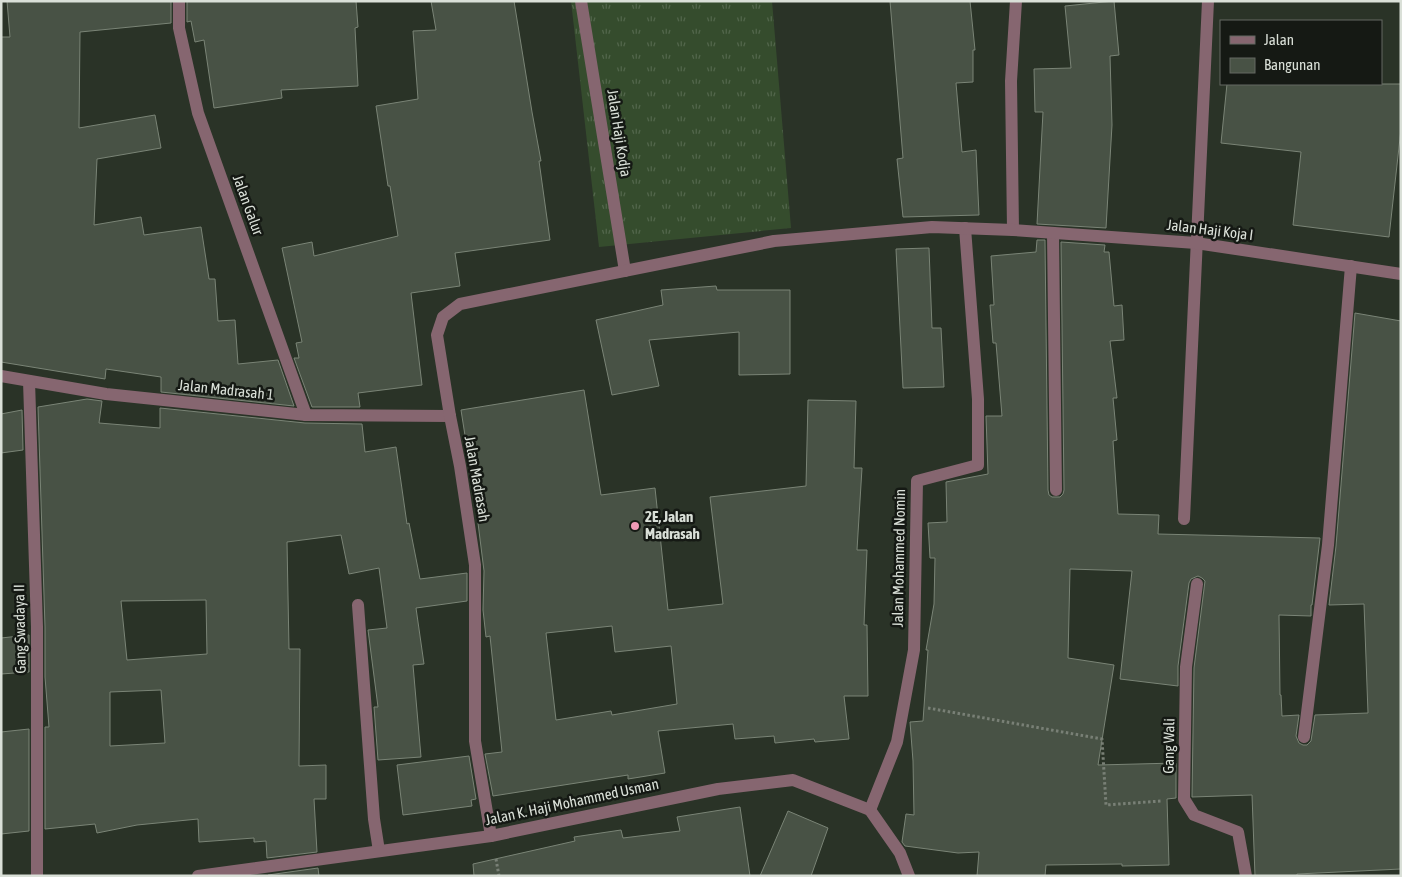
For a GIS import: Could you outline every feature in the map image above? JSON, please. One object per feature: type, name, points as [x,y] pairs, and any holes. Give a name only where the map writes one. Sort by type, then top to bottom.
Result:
[{"type":"street","name":"Jalan Galur","points":[[179,1],[179,28],[198,113],[306,415]]},
{"type":"street","name":"Jalan Haji Kodja","points":[[581,1],[625,271]]},
{"type":"street","points":[[1014,230],[1011,81],[1016,1]]},
{"type":"street","points":[[1184,519],[1208,1]]},
{"type":"street","name":"Jalan Madrasah","points":[[491,836],[475,741],[475,565],[437,335],[443,317],[460,304],[774,241],[932,227],[964,228]]},
{"type":"street","name":"Jalan Haji Koja I","points":[[964,228],[1196,243],[1401,274]]},
{"type":"street","name":"Jalan Mohammed Nomin","points":[[870,810],[897,742],[914,650],[917,481],[978,465],[978,399],[964,228]]},
{"type":"street","points":[[1053,233],[1056,490]]},
{"type":"street","points":[[1304,738],[1328,545],[1351,266]]},
{"type":"street","name":"Jalan Madrasah 1","points":[[1,376],[106,394],[306,415],[450,416]]},
{"type":"street","name":"Gang Swadaya II","points":[[29,381],[37,627],[37,876]]},
{"type":"street","name":"Gang Wali","points":[[1184,799],[1186,667],[1197,584]]},
{"type":"street","points":[[358,605],[374,819],[380,851]]},
{"type":"street","name":"Jalan K. Haji Mohammed Usman","points":[[198,876],[491,836],[718,789],[793,780],[870,810]]},
{"type":"street","points":[[1184,799],[1194,815],[1238,832],[1246,876]]},
{"type":"street","points":[[870,810],[900,852],[909,876]]},
{"type":"path","points":[[904,703],[1102,739],[1106,805],[1184,799]]},
{"type":"green space","points":[[571,1],[772,1],[791,228],[599,247]]},
{"type":"building","points":[[7,1],[171,1],[171,23],[80,32],[79,128],[155,115],[161,148],[97,159],[94,225],[141,217],[144,235],[201,227],[209,279],[215,279],[218,321],[235,320],[238,364],[278,360],[294,406],[161,392],[161,377],[106,369],[105,379],[1,362],[1,37],[10,37]]},
{"type":"building","points":[[187,1],[356,1],[358,27],[355,28],[358,86],[281,90],[282,98],[214,108],[204,40],[195,42],[191,21],[187,22]]},
{"type":"building","points":[[431,1],[514,1],[541,161],[539,161],[550,240],[455,253],[460,286],[411,293],[422,385],[358,393],[360,407],[312,407],[294,358],[299,358],[296,343],[302,342],[282,248],[312,242],[314,256],[398,236],[390,186],[388,186],[376,106],[418,99],[413,31],[436,30]]},
{"type":"building","points":[[890,1],[970,1],[975,50],[973,50],[973,82],[956,83],[962,152],[976,150],[979,215],[903,217],[897,159],[903,158]]},
{"type":"building","points":[[1114,1],[1119,55],[1110,56],[1112,125],[1106,228],[1037,224],[1043,112],[1035,112],[1034,69],[1071,68],[1065,6]]},
{"type":"building","points":[[1401,84],[1401,129],[1389,237],[1293,225],[1301,152],[1221,143],[1227,85]]},
{"type":"building","points":[[1037,240],[1045,240],[1049,495],[1060,497],[1064,490],[1061,242],[1105,245],[1104,252],[1109,252],[1114,306],[1122,305],[1124,340],[1110,341],[1117,398],[1113,398],[1117,440],[1113,441],[1118,514],[1159,515],[1158,534],[1320,538],[1311,616],[1279,615],[1282,716],[1299,715],[1296,736],[1299,743],[1303,745],[1307,745],[1311,741],[1315,715],[1368,713],[1364,604],[1329,605],[1336,546],[1355,313],[1401,321],[1401,869],[1297,874],[1297,876],[1255,876],[1252,795],[1192,797],[1194,668],[1205,581],[1198,576],[1191,579],[1189,583],[1178,666],[1178,686],[1120,679],[1132,571],[1070,569],[1068,658],[1114,665],[1098,765],[1176,763],[1176,798],[1167,799],[1169,865],[1046,865],[1045,876],[977,876],[979,852],[958,853],[905,846],[902,842],[906,814],[914,815],[910,722],[923,721],[928,650],[926,650],[934,604],[935,558],[930,558],[928,523],[947,522],[946,482],[988,474],[986,416],[1002,416],[996,343],[993,343],[990,305],[994,305],[991,256],[1036,252]]},
{"type":"building","points":[[929,248],[932,328],[941,328],[944,387],[903,388],[896,249]]},
{"type":"building","points":[[716,286],[717,290],[790,290],[790,374],[739,375],[739,332],[649,340],[659,386],[612,395],[596,320],[663,305],[661,290]]},
{"type":"building","points":[[584,390],[601,495],[655,488],[668,610],[723,604],[710,497],[806,486],[808,400],[856,401],[854,468],[862,468],[857,550],[867,550],[864,625],[867,625],[868,696],[844,696],[849,739],[815,742],[814,739],[775,743],[774,736],[735,739],[733,724],[658,731],[665,773],[628,779],[628,775],[493,796],[485,754],[502,752],[490,636],[486,637],[483,610],[484,571],[461,410]],"holes":[[[612,626],[615,652],[671,646],[677,704],[612,715],[611,711],[556,720],[546,633]]]},
{"type":"building","points":[[87,399],[102,401],[99,423],[160,428],[160,408],[305,423],[362,424],[365,452],[396,447],[407,524],[409,523],[420,579],[467,573],[467,601],[416,608],[424,664],[413,665],[421,757],[378,760],[374,707],[378,707],[368,630],[387,628],[379,568],[349,574],[341,535],[287,542],[289,649],[300,649],[299,766],[326,765],[326,799],[314,799],[317,852],[267,858],[266,841],[254,842],[254,838],[199,842],[198,819],[137,825],[97,833],[95,824],[45,829],[45,727],[49,727],[45,677],[38,407]],"holes":[[[206,600],[207,654],[127,660],[121,601]],[[161,690],[165,743],[110,746],[110,692]]]},
{"type":"building","points":[[22,410],[23,450],[1,453],[1,414]]},
{"type":"building","points":[[29,635],[29,672],[1,674],[1,638]]},
{"type":"building","points":[[29,729],[29,831],[1,834],[1,732]]},
{"type":"building","points":[[469,756],[476,799],[471,800],[472,806],[403,815],[397,765]]},
{"type":"building","points":[[740,807],[750,876],[474,876],[473,864],[575,841],[574,837],[621,830],[623,838],[680,831],[677,817]]},
{"type":"building","points":[[788,811],[828,828],[811,876],[760,876]]},
{"type":"building","points":[[318,868],[319,876],[268,876],[268,875]]},
{"type":"place","name":"2E, Jalan Madrasah","points":[[635,526]]}]
